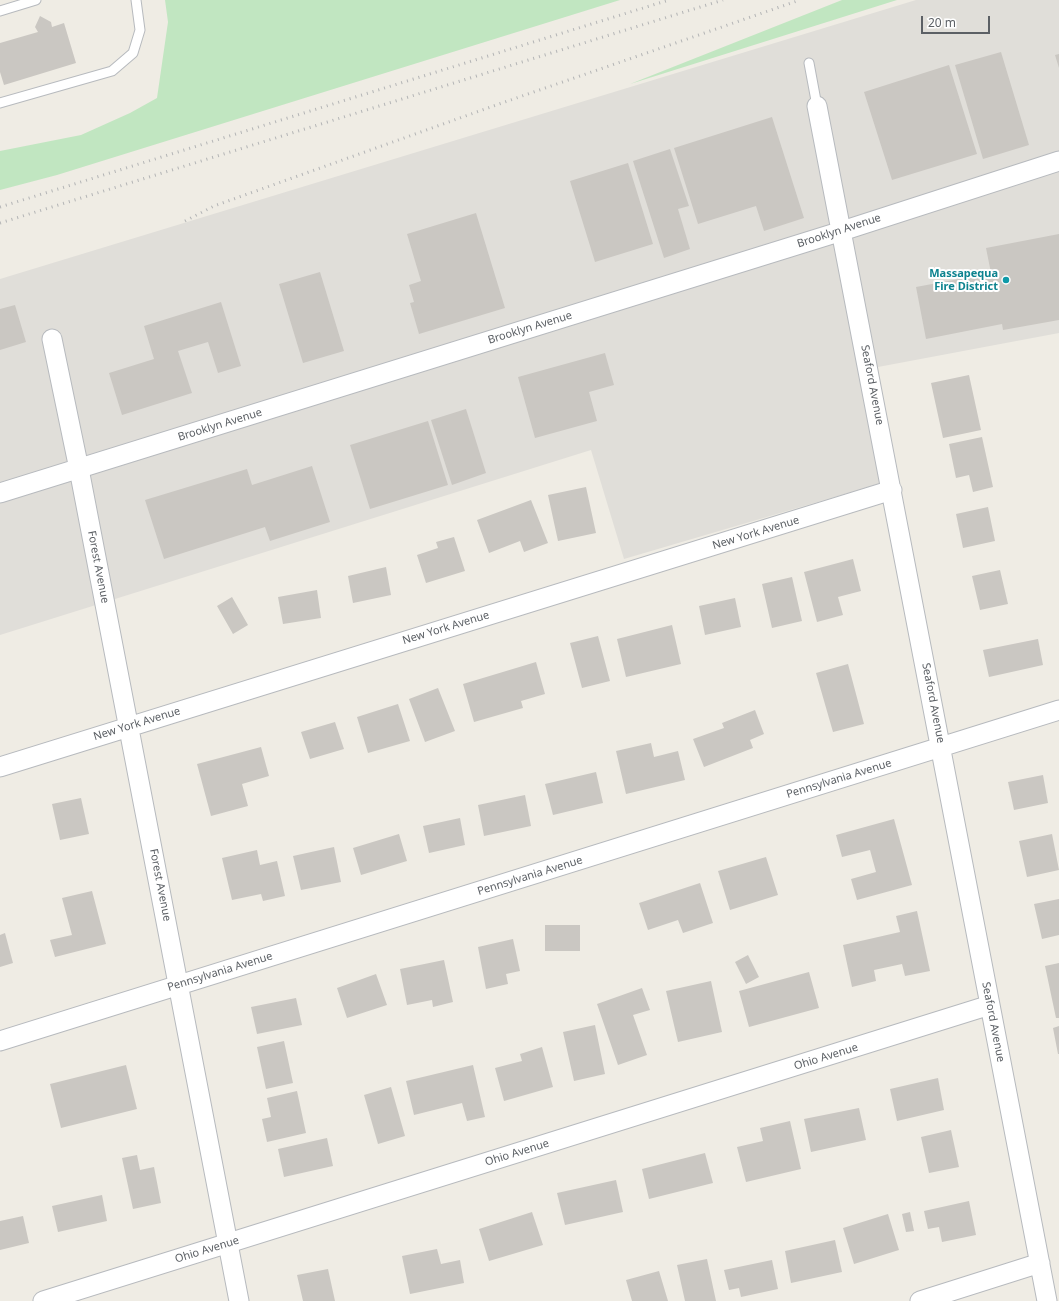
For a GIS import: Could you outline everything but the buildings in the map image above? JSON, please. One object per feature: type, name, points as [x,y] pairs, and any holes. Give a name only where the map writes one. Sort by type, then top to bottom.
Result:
[{"type":"street","name":"Seaford Avenue","points":[[817,106],[1047,1301]]},
{"type":"street","name":"Brooklyn Avenue","points":[[0,494],[842,231],[1059,161]]},
{"type":"street","name":"Forest Avenue","points":[[52,339],[80,469],[240,1301]]},
{"type":"street","name":"New York Avenue","points":[[0,767],[892,490]]},
{"type":"street","name":"Pennsylvania Avenue","points":[[0,1041],[1059,710]]},
{"type":"street","name":"Ohio Avenue","points":[[43,1301],[990,1005]]},
{"type":"street","points":[[920,1301],[1040,1263]]},
{"type":"lane","points":[[0,11],[36,0]]},
{"type":"lane","points":[[0,102],[112,71],[132,53],[140,30],[136,0]]},
{"type":"lane","points":[[809,63],[817,106]]},
{"type":"shaded area","points":[[916,0],[1059,0],[1059,333],[862,370],[889,481],[624,559],[591,450],[0,635],[0,279]]},
{"type":"green space","points":[[165,0],[620,0],[57,175],[0,190],[0,151],[81,135],[130,113],[157,98],[168,22]]},
{"type":"green space","points":[[842,0],[897,0],[630,84]]},
{"type":"railway","points":[[0,207],[669,0]]},
{"type":"railway","points":[[0,223],[723,0]]},
{"type":"railway","points":[[185,221],[214,206],[499,104],[800,0]]},
{"type":"place","name":"Massapequa Fire District","points":[[1006,280]]}]
